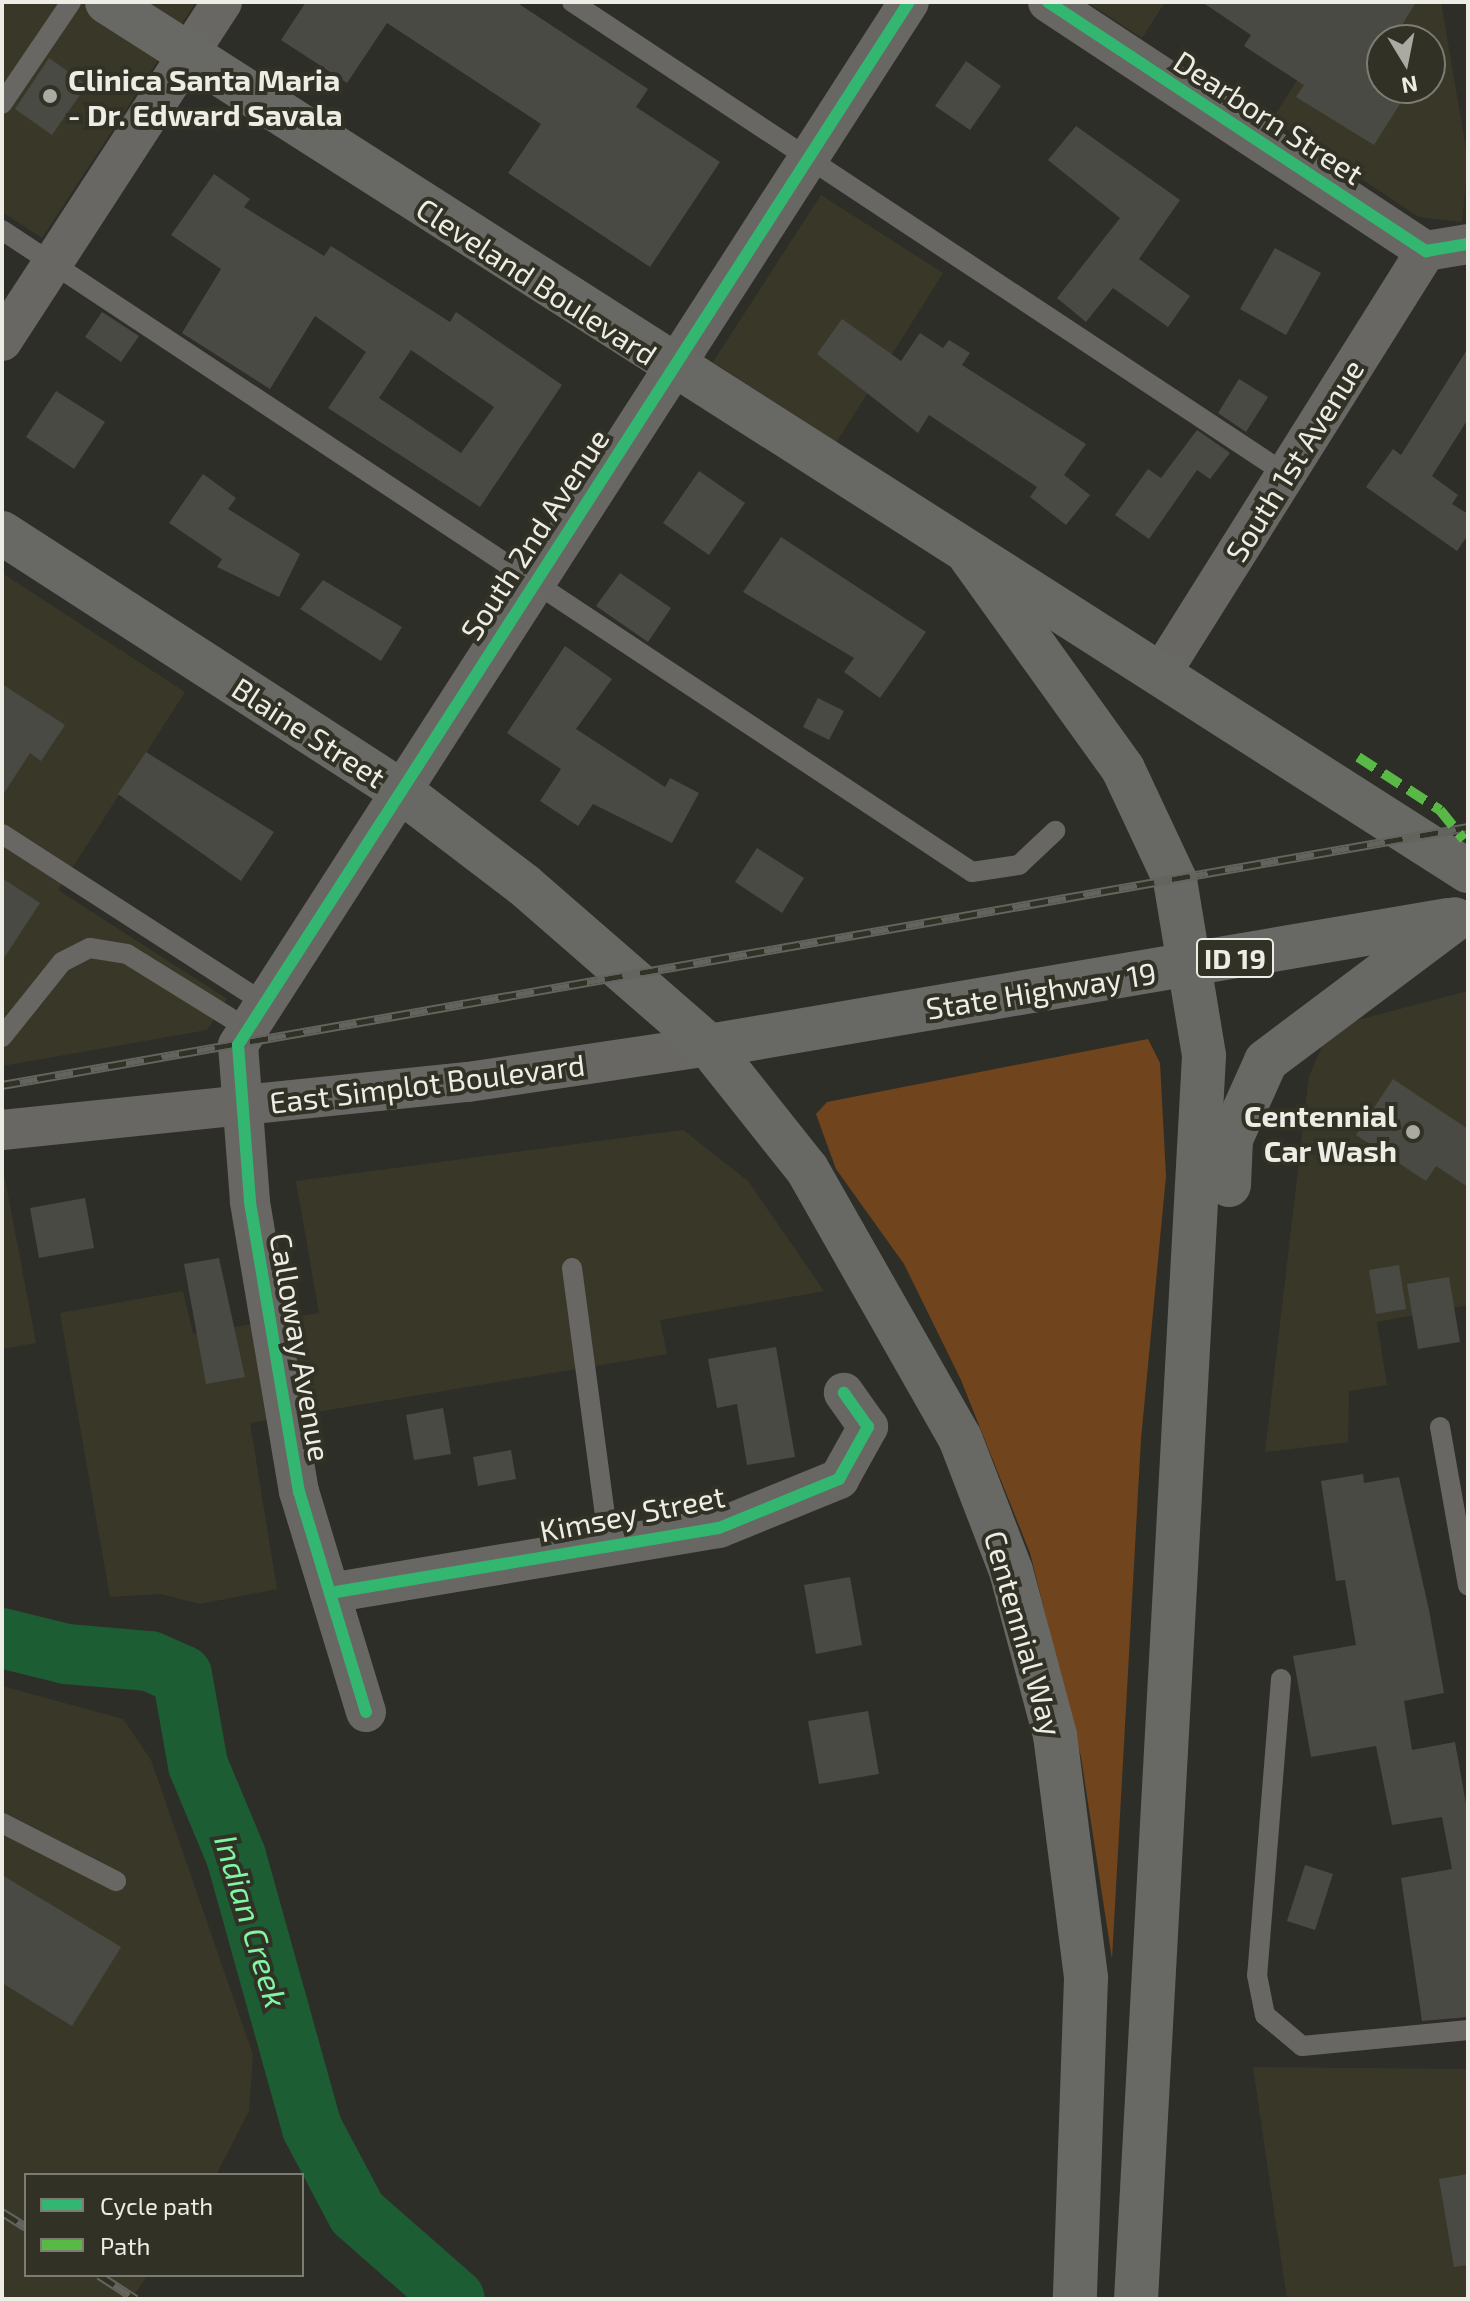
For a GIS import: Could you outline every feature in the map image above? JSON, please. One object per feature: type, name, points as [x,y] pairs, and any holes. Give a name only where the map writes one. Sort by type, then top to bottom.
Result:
[{"type":"main road","name":"Cleveland Boulevard","points":[[117,5],[186,54],[673,369],[970,556],[1163,670],[1468,871]]},
{"type":"main road","name":"Blaine Street","points":[[2,533],[398,789],[524,885],[709,1046]]},
{"type":"main road","points":[[970,556],[1123,769],[1175,880],[1195,965],[1205,1115],[1136,2299]]},
{"type":"main road","points":[[1163,1805],[1196,1718],[1231,1139],[1245,1094],[1292,1035],[1462,918]]},
{"type":"main road","name":"State Highway 19","points":[[709,1046],[1462,918]]},
{"type":"main road","name":"Centennial Way","points":[[709,1046],[807,1169],[903,1328],[960,1438],[1011,1571],[1055,1735],[1086,1978],[1075,2299]]},
{"type":"street","points":[[2,341],[222,2]]},
{"type":"street","name":"South 2nd Avenue","points":[[239,1105],[238,1045],[398,789],[809,162],[909,2]]},
{"type":"street","name":"Dearborn Street","points":[[1048,2],[1426,251]]},
{"type":"street","points":[[1426,251],[1468,244]]},
{"type":"street","name":"South 1st Avenue","points":[[1163,670],[1426,251]]},
{"type":"street","name":"East Simplot Boulevard","points":[[2,1130],[468,1082],[709,1046]]},
{"type":"street","name":"Calloway Avenue","points":[[239,1105],[299,1492],[366,1712]]},
{"type":"street","name":"Kimsey Street","points":[[330,1593],[719,1528],[839,1479],[868,1427],[844,1393]]},
{"type":"lane","points":[[2,104],[71,2]]},
{"type":"lane","points":[[572,2],[809,162],[1286,474]]},
{"type":"lane","points":[[2,230],[972,872],[1019,865],[1055,831]]},
{"type":"lane","points":[[2,834],[256,1016]]},
{"type":"lane","points":[[2,1037],[62,962],[90,948],[127,954],[256,1016]]},
{"type":"lane","points":[[572,1268],[609,1546]]},
{"type":"lane","points":[[1440,1427],[1468,1586]]},
{"type":"lane","points":[[1281,1679],[1257,1975],[1265,2015],[1302,2046],[1468,2030]]},
{"type":"lane","points":[[2,1823],[116,1881]]},
{"type":"shaded area","points":[[2,2],[196,2],[42,238],[2,212]]},
{"type":"shaded area","points":[[1087,2],[1165,2],[1142,38]]},
{"type":"shaded area","points":[[1346,2],[1441,2],[1445,24],[1366,24],[1366,104],[1446,104],[1446,31],[1468,161],[1462,222],[1419,217],[1272,120]]},
{"type":"shaded area","points":[[821,195],[943,273],[836,443],[713,362]]},
{"type":"shaded area","points":[[2,573],[185,692],[58,890],[227,999],[207,1030],[2,1066]]},
{"type":"shaded area","points":[[1468,991],[1468,1305],[1377,1322],[1387,1385],[1349,1391],[1348,1442],[1265,1452],[1309,1076],[1331,1027]]},
{"type":"shaded area","points":[[1148,1039],[1160,1063],[1166,1176],[1141,1439],[1112,1959],[1081,1757],[1030,1553],[961,1380],[904,1264],[836,1169],[816,1114],[827,1102]]},
{"type":"shaded area","points":[[683,1130],[748,1181],[824,1291],[660,1320],[667,1354],[250,1423],[277,1589],[200,1604],[161,1594],[110,1597],[60,1313],[183,1291],[193,1334],[319,1313],[296,1181]]},
{"type":"shaded area","points":[[2,1163],[36,1343],[2,1349]]},
{"type":"shaded area","points":[[2,1686],[123,1719],[151,1760],[253,2055],[249,2111],[217,2173],[24,2173],[24,2277],[147,2277],[131,2299],[2,2299]]},
{"type":"shaded area","points":[[1253,2067],[1468,2069],[1468,2299],[1287,2299]]},
{"type":"building","points":[[306,2],[516,2],[648,89],[636,107],[720,162],[650,267],[508,173],[541,124],[387,23],[347,83],[281,40]]},
{"type":"building","points":[[1202,2],[1416,2],[1403,24],[1366,24],[1366,104],[1400,104],[1374,145],[1296,97],[1304,85],[1244,46],[1251,35]]},
{"type":"building","name":"Clinica Santa Maria - Dr. Edward Savala","points":[[49,58],[87,85],[52,135],[15,109]]},
{"type":"building","points":[[966,61],[1001,86],[970,130],[935,106]]},
{"type":"building","points":[[1076,126],[1180,200],[1139,259],[1190,296],[1168,327],[1113,288],[1086,322],[1057,298],[1120,218],[1048,160]]},
{"type":"building","points":[[214,174],[250,199],[244,207],[324,256],[331,246],[450,322],[456,312],[562,385],[480,507],[328,408],[366,352],[315,316],[270,389],[182,333],[221,269],[171,235]],"holes":[[[411,350],[494,407],[461,453],[379,398]]]},
{"type":"building","points":[[1275,248],[1321,273],[1286,335],[1240,309]]},
{"type":"building","points":[[102,312],[139,336],[121,362],[85,337]]},
{"type":"building","points":[[842,319],[901,361],[920,333],[943,348],[949,340],[970,353],[962,365],[1086,444],[1064,475],[1090,495],[1066,525],[1030,497],[1037,487],[929,415],[918,433],[817,354]]},
{"type":"building","points":[[1468,348],[1468,419],[1432,476],[1458,495],[1452,504],[1468,514],[1468,535],[1457,551],[1366,487],[1393,449],[1401,455]]},
{"type":"building","points":[[1239,379],[1268,397],[1246,432],[1218,413]]},
{"type":"building","points":[[56,391],[105,422],[74,469],[26,437]]},
{"type":"building","points":[[1197,430],[1230,453],[1210,479],[1197,470],[1149,539],[1115,515],[1148,469],[1161,478]]},
{"type":"building","points":[[699,471],[745,503],[709,555],[663,523]]},
{"type":"building","points":[[203,474],[236,498],[228,509],[300,554],[279,597],[217,567],[222,559],[169,523]]},
{"type":"building","points":[[781,537],[926,632],[880,698],[844,672],[854,658],[743,592]]},
{"type":"building","points":[[620,573],[671,608],[648,642],[596,606]]},
{"type":"building","points":[[323,580],[402,627],[381,661],[300,609]]},
{"type":"building","points":[[565,646],[612,679],[576,729],[665,787],[670,778],[699,793],[672,843],[593,804],[578,826],[540,801],[561,769],[507,733]]},
{"type":"building","points":[[2,684],[65,725],[41,761],[30,753],[2,796]]},
{"type":"building","points":[[818,698],[844,711],[829,740],[803,727]]},
{"type":"building","points":[[146,752],[274,832],[241,881],[118,794]]},
{"type":"building","points":[[757,848],[804,878],[782,913],[735,882]]},
{"type":"building","points":[[2,878],[40,903],[2,961]]},
{"type":"building","name":"Centennial Car Wash","points":[[1393,1079],[1468,1129],[1468,1187],[1436,1166],[1426,1181],[1356,1135]]},
{"type":"building","points":[[85,1198],[94,1248],[39,1258],[30,1208]]},
{"type":"building","points":[[219,1258],[245,1377],[206,1384],[184,1264]]},
{"type":"building","points":[[1399,1265],[1406,1309],[1376,1314],[1369,1270]]},
{"type":"building","points":[[1449,1277],[1460,1342],[1418,1349],[1407,1284]]},
{"type":"building","points":[[776,1347],[795,1457],[747,1465],[737,1404],[717,1408],[708,1359]]},
{"type":"building","points":[[443,1408],[451,1454],[414,1460],[406,1415]]},
{"type":"building","points":[[511,1450],[516,1479],[478,1486],[473,1457]]},
{"type":"building","points":[[1363,1474],[1364,1483],[1399,1477],[1444,1693],[1404,1701],[1412,1750],[1455,1742],[1468,1815],[1468,2017],[1422,2021],[1401,1878],[1452,1869],[1442,1817],[1392,1825],[1376,1746],[1311,1757],[1293,1656],[1356,1645],[1345,1580],[1336,1581],[1321,1481]]},
{"type":"building","points":[[850,1577],[862,1645],[816,1654],[804,1585]]},
{"type":"building","points":[[868,1711],[879,1774],[819,1784],[808,1721]]},
{"type":"building","points":[[1305,1865],[1333,1874],[1315,1930],[1287,1921]]},
{"type":"building","points":[[2,1875],[121,1947],[72,2026],[2,1983]]},
{"type":"building","points":[[1468,2174],[1468,2265],[1454,2267],[1439,2179]]},
{"type":"waterway","name":"Indian Creek","points":[[2,1638],[66,1654],[150,1661],[182,1675],[198,1765],[236,1856],[312,2128],[357,2213],[455,2299]]},
{"type":"railway","points":[[2,1085],[1468,827]]},
{"type":"railway","points":[[2,2212],[24,2226]]},
{"type":"railway","points":[[102,2277],[136,2299]]},
{"type":"marked path","points":[[1358,757],[1440,810],[1464,840]]},
{"type":"cycle path","points":[[366,1712],[299,1492],[250,1201],[238,1045],[909,2]]},
{"type":"cycle path","points":[[1048,2],[1426,251],[1468,244]]},
{"type":"cycle path","points":[[330,1593],[719,1528],[839,1479],[868,1427],[844,1393]]},
{"type":"place","name":"Clinica Santa Maria - Dr. Edward Savala","points":[[50,96]]},
{"type":"place","name":"Centennial Car Wash","points":[[1413,1132]]}]
